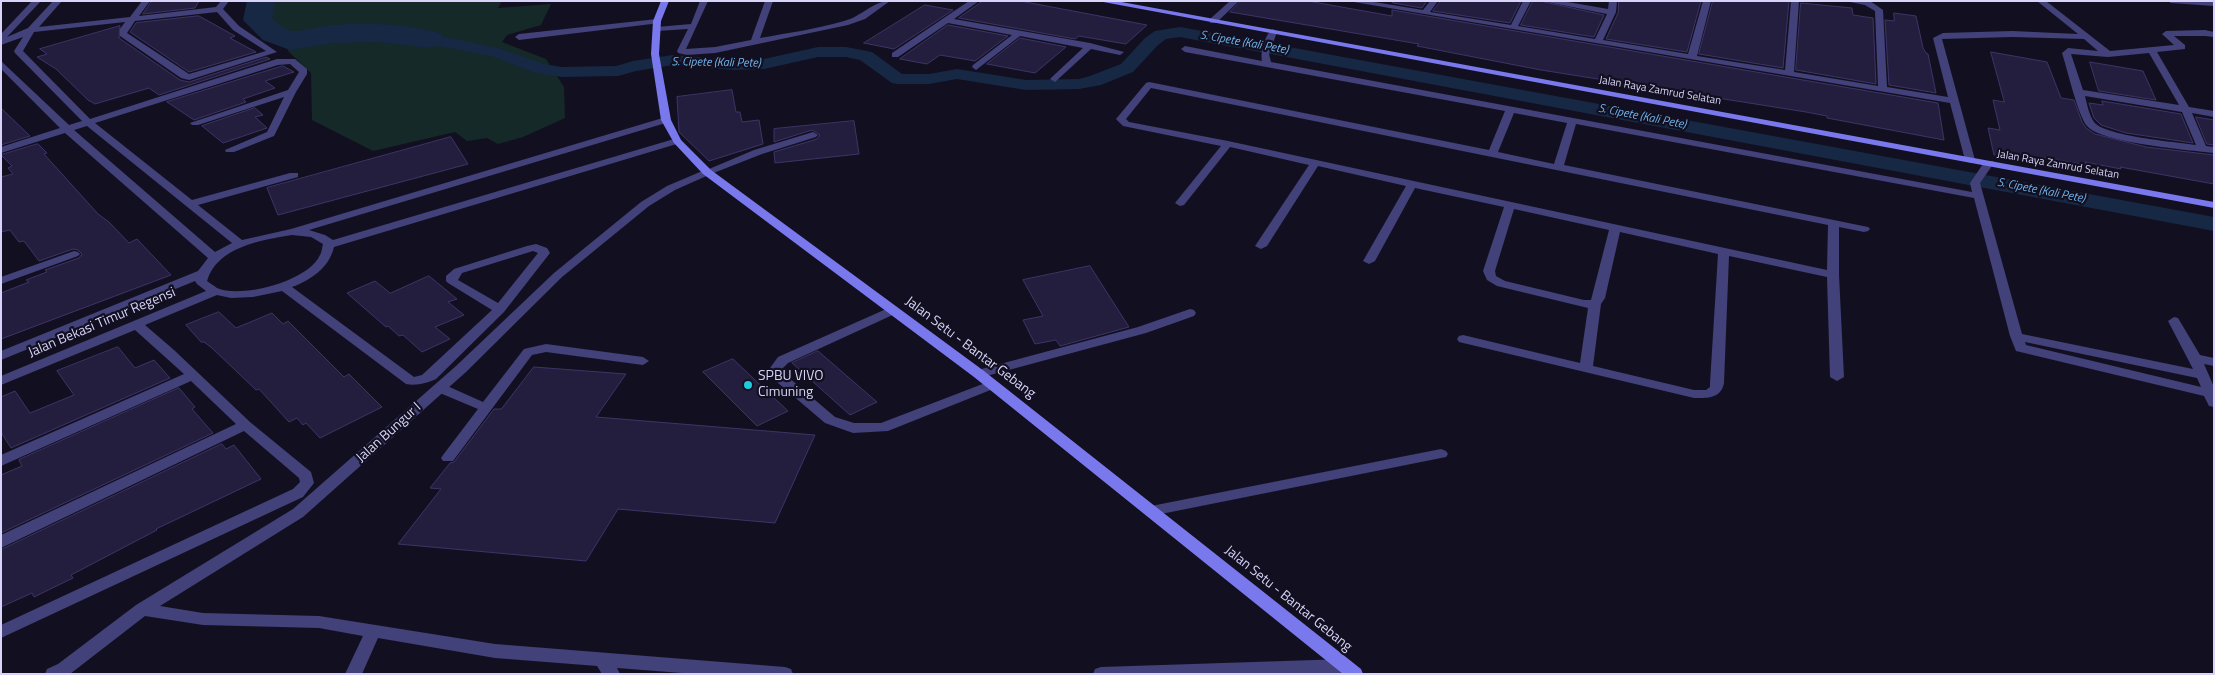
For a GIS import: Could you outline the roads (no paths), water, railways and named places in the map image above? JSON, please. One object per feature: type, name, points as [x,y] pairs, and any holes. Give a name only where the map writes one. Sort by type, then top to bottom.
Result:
[{"type":"main road","name":"Jalan Setu - Bantar Gebang","points":[[665,1],[657,25],[655,54],[666,120],[677,141],[707,172],[993,384],[1350,670]]},
{"type":"main road","name":"Jalan Raya Zamrud Selatan","points":[[1102,1],[1213,21],[1272,36],[2214,205]]},
{"type":"street","points":[[1,39],[37,1]]},
{"type":"street","points":[[58,1],[31,30],[18,51],[88,122],[240,244]]},
{"type":"street","points":[[146,1],[123,34],[184,76],[198,76],[273,52],[236,28],[219,9]]},
{"type":"street","points":[[1,43],[31,30],[219,9],[225,1]]},
{"type":"street","points":[[704,1],[694,26],[680,50],[687,52],[715,50],[848,23],[862,17],[886,1]]},
{"type":"street","points":[[754,43],[769,1]]},
{"type":"street","points":[[895,55],[975,1]]},
{"type":"street","points":[[1213,21],[1235,1]]},
{"type":"street","points":[[1352,1],[1954,101]]},
{"type":"street","points":[[1425,13],[1434,1]]},
{"type":"street","points":[[1513,28],[1527,1]]},
{"type":"street","points":[[1546,1],[1612,12]]},
{"type":"street","points":[[1598,42],[1612,12],[1614,1]]},
{"type":"street","points":[[1692,57],[1707,1]]},
{"type":"street","points":[[1788,74],[1795,1]]},
{"type":"street","points":[[1849,1],[1868,4],[1879,10],[1883,89]]},
{"type":"street","points":[[2041,1],[2108,54]]},
{"type":"street","points":[[2171,1],[2214,4]]},
{"type":"street","points":[[947,20],[1120,52]]},
{"type":"street","points":[[519,37],[657,25],[694,26]]},
{"type":"street","points":[[976,67],[1020,33]]},
{"type":"street","points":[[2214,35],[2205,33],[2166,34],[2182,47],[2108,54],[2067,52],[2090,124],[2095,128],[2115,135],[2214,150]]},
{"type":"street","points":[[1970,160],[1937,38],[1943,36],[2003,34],[2086,37]]},
{"type":"street","points":[[1266,59],[1272,36]]},
{"type":"street","points":[[1055,78],[1090,46]]},
{"type":"street","points":[[1185,49],[1266,59],[1572,121],[1978,196]]},
{"type":"street","points":[[2152,50],[2186,110],[2202,148]]},
{"type":"street","points":[[1,150],[286,60],[292,61],[304,70],[271,134],[230,150]]},
{"type":"street","points":[[1,64],[67,129],[215,258]]},
{"type":"street","points":[[1156,77],[1121,119],[1124,123],[1833,276]]},
{"type":"street","points":[[1149,85],[1864,229]]},
{"type":"street","points":[[195,123],[291,92]]},
{"type":"street","points":[[2079,92],[2214,114]]},
{"type":"street","points":[[1492,154],[1511,109]]},
{"type":"street","points":[[292,232],[309,233],[322,237],[329,245],[330,252],[320,265],[300,279],[283,286],[245,295],[228,295],[214,292],[206,288],[201,282],[206,266],[215,258],[240,244],[275,234],[292,232],[666,120]]},
{"type":"street","points":[[1558,167],[1572,121]]},
{"type":"street","name":"Jalan Bungur I","points":[[64,672],[142,609],[298,513],[440,388],[558,275],[644,204],[671,188],[707,172],[758,152],[814,135]]},
{"type":"street","points":[[329,245],[677,141]]},
{"type":"street","points":[[1180,203],[1228,144]]},
{"type":"street","points":[[1261,246],[1315,163]]},
{"type":"street","points":[[1988,165],[1975,183],[2020,348],[2212,398]]},
{"type":"street","points":[[188,204],[294,175]]},
{"type":"street","points":[[1369,262],[1412,184]]},
{"type":"street","points":[[1510,205],[1489,271],[1491,278],[1501,284],[1584,304],[1594,304]]},
{"type":"street","points":[[1834,223],[1833,276],[1837,377]]},
{"type":"street","points":[[1586,368],[1594,304],[1599,298],[1616,228]]},
{"type":"street","points":[[283,286],[411,381],[425,379],[430,376],[500,309],[544,253],[543,250],[536,247],[531,248],[458,271],[452,276],[452,281],[500,309]]},
{"type":"street","points":[[1463,338],[1694,394],[1709,394],[1716,389],[1724,252]]},
{"type":"street","points":[[4,277],[74,254]]},
{"type":"street","name":"Jalan Bekasi Timur Regensi","points":[[1,356],[202,274]]},
{"type":"street","name":"Jalan Bekasi Timur Regensi","points":[[1,381],[214,292]]},
{"type":"street","points":[[893,310],[784,360],[776,368],[783,380],[830,420],[853,428],[883,428],[993,384]]},
{"type":"street","points":[[980,374],[1142,330],[1190,313]]},
{"type":"street","points":[[2174,321],[2194,358],[2212,398]]},
{"type":"street","points":[[1,632],[298,494],[307,483],[306,476],[245,425],[137,325]]},
{"type":"street","points":[[2016,336],[2202,375]]},
{"type":"street","points":[[448,458],[528,352],[546,348],[642,361]]},
{"type":"street","points":[[2194,358],[2214,362]]},
{"type":"street","points":[[1,461],[193,375]]},
{"type":"street","points":[[440,388],[486,408]]},
{"type":"street","points":[[1,542],[245,425]]},
{"type":"street","points":[[1151,511],[1441,454]]},
{"type":"street","points":[[142,609],[204,619],[319,622],[494,651],[785,674]]},
{"type":"street","points":[[353,674],[373,631]]},
{"type":"street","points":[[601,658],[612,674]]},
{"type":"street","points":[[1101,674],[1350,670]]},
{"type":"waterway","name":"S. Cipete (Kali Pete)","points":[[261,1],[257,20],[273,34],[290,41],[333,34],[377,33],[430,39]]},
{"type":"waterway","name":"S. Cipete (Kali Pete)","points":[[430,39],[499,53],[541,69],[562,72],[618,71],[633,66],[673,60],[733,65],[764,64],[818,52],[846,52],[866,56],[898,79],[929,79],[957,74],[1026,85],[1079,84],[1095,81],[1127,68],[1151,42],[1161,35],[1180,32],[2214,224]]},
{"type":"place","name":"SPBU VIVO Cimuning","points":[[748,385]]}]
